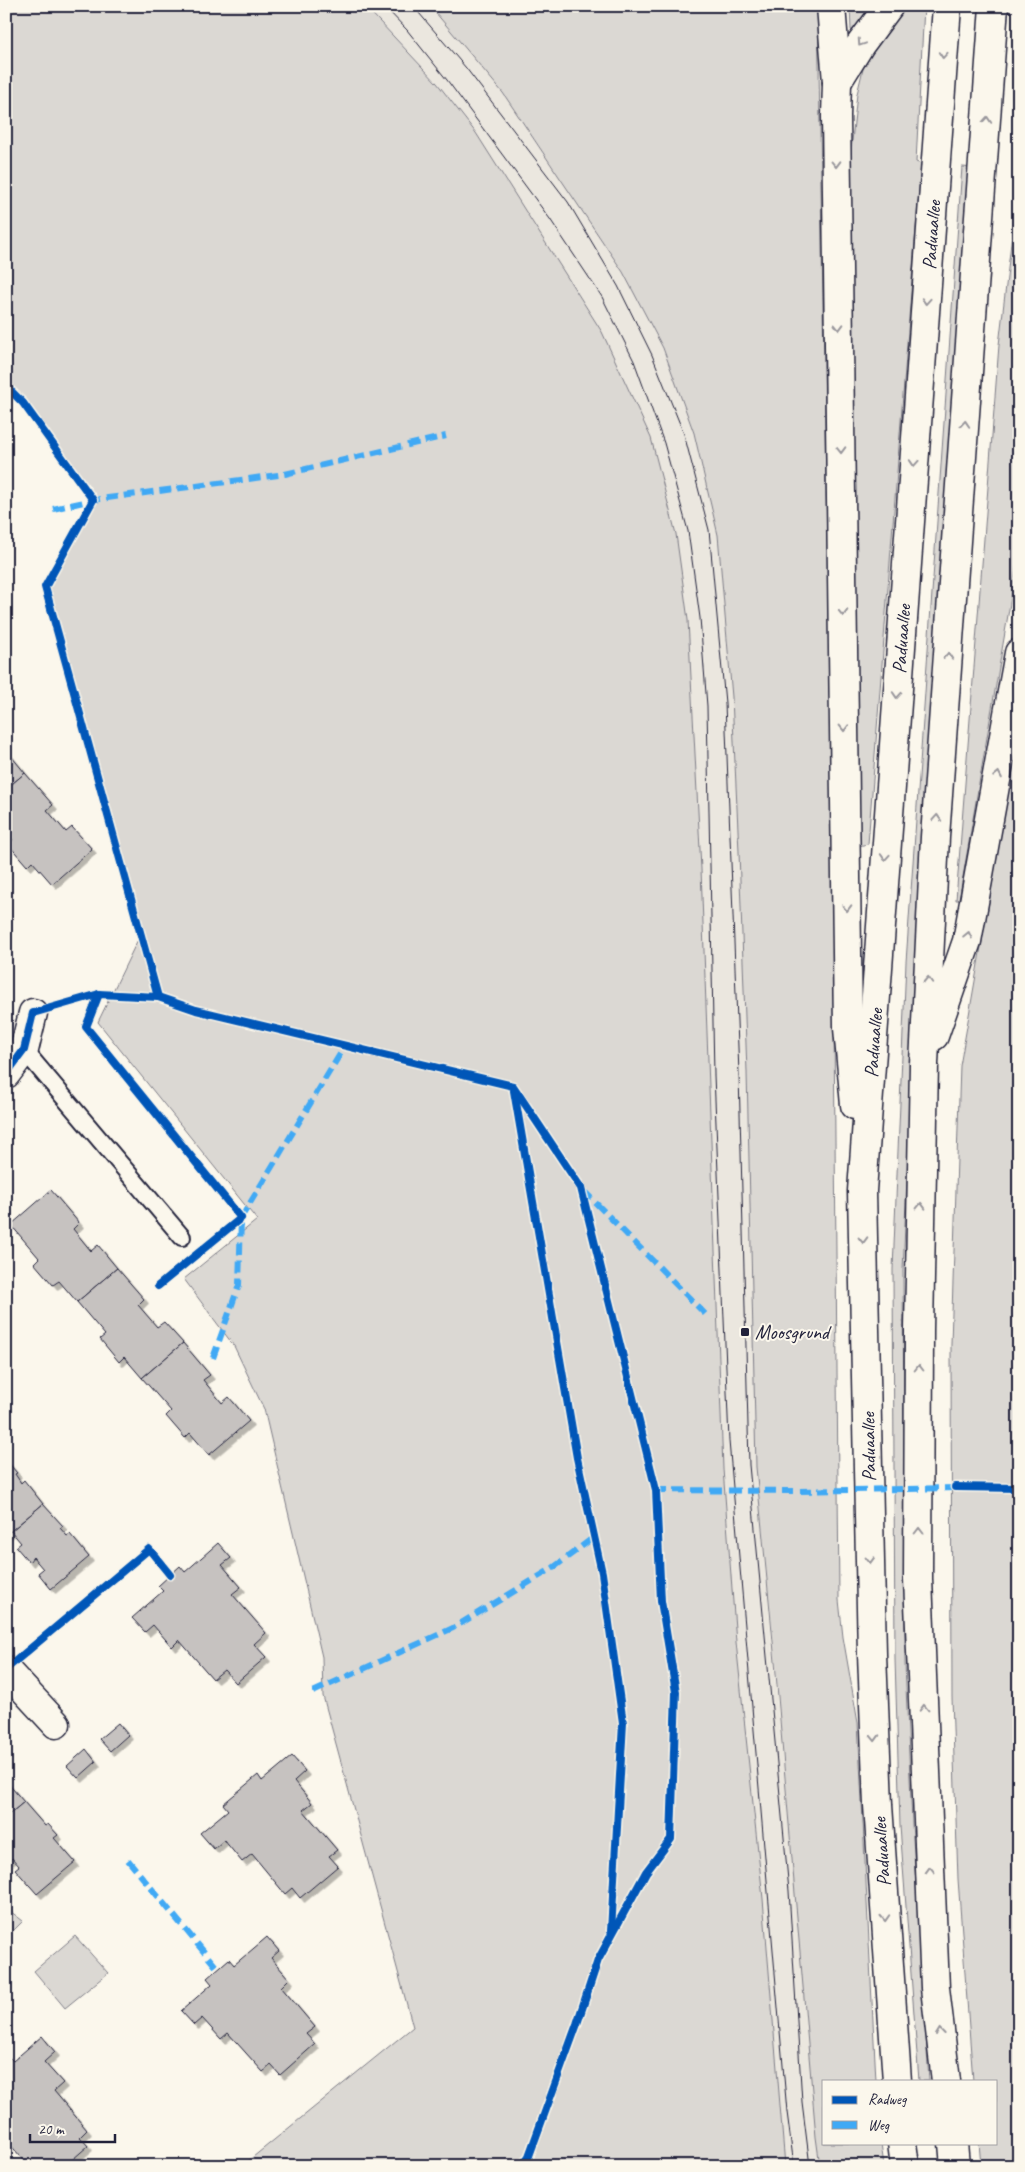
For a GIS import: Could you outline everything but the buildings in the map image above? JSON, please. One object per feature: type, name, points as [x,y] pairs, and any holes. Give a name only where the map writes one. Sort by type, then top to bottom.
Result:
[{"type":"main road","points":[[831,6],[837,82],[848,1028],[862,1191]]},
{"type":"main road","points":[[837,82],[860,45],[889,6]]},
{"type":"main road","name":"Paduaallee","points":[[897,2080],[878,1804],[872,1635],[862,1191],[947,6]]},
{"type":"main road","points":[[946,2080],[935,1988],[918,1579],[919,1330],[924,1064],[936,828],[994,6]]},
{"type":"main road","points":[[924,1064],[967,941],[1019,653]]},
{"type":"main road","points":[[6,1074],[24,1050],[32,1013]]},
{"type":"main road","points":[[6,1670],[56,1724]]},
{"type":"main road","points":[[902,2144],[904,2166]]},
{"type":"main road","points":[[953,2144],[955,2166]]},
{"type":"lane","points":[[24,1050],[182,1237]]},
{"type":"shaded area","points":[[6,6],[365,6],[437,83],[476,133],[602,332],[651,438],[676,534],[688,620],[701,869],[723,1469],[736,1642],[763,1899],[785,2166],[242,2166],[413,2027],[323,1696],[322,1657],[264,1409],[234,1346],[184,1279],[257,1220],[98,1022],[143,929],[48,587],[96,498],[23,401],[6,382]]},
{"type":"shaded area","points":[[365,6],[430,6],[441,17],[503,93],[623,272],[663,348],[694,433],[718,535],[732,697],[739,852],[747,1072],[756,1467],[820,2166],[785,2166],[763,1899],[736,1642],[723,1469],[701,869],[476,133],[437,83]]},
{"type":"shaded area","points":[[430,6],[818,6],[833,907],[839,1600],[843,1637],[858,1723],[876,2080],[822,2080],[822,2144],[881,2144],[884,2166],[820,2166],[816,2137],[775,1662],[756,1467],[747,1072],[739,852],[732,697],[718,535],[694,433],[663,348],[623,272],[503,93]]},
{"type":"shaded area","points":[[850,6],[870,6],[855,32],[851,30]]},
{"type":"shaded area","points":[[905,6],[924,6],[916,162],[921,164],[868,844],[858,846],[851,151],[857,94],[863,69],[884,29]]},
{"type":"shaded area","points":[[962,167],[976,168],[916,964],[903,1271],[905,1664],[912,1824],[929,2080],[919,2080],[900,1826],[895,1659],[893,1269],[906,962]]},
{"type":"shaded area","points":[[1019,175],[1019,551],[959,900],[956,900],[999,345]]},
{"type":"shaded area","points":[[1019,732],[1019,2166],[981,2166],[979,2144],[998,2144],[998,2080],[973,2080],[958,1879],[952,1697],[951,1344],[960,1066]]},
{"type":"shaded area","points":[[6,1908],[23,1921],[6,1938]]},
{"type":"shaded area","points":[[75,1936],[108,1973],[65,2008],[34,1971]]},
{"type":"tram line","points":[[384,6],[407,30],[447,80],[550,219],[602,297],[634,361],[664,443],[688,531],[700,618],[707,706],[714,1075],[729,1441],[787,2112],[794,2166]]},
{"type":"tram line","points":[[413,6],[466,68],[568,202],[618,286],[652,355],[684,434],[709,530],[725,703],[739,1074],[749,1465],[789,1891],[802,2102],[810,2166]]},
{"type":"marked path","points":[[53,509],[93,500],[285,474],[446,436]]},
{"type":"marked path","points":[[213,1358],[239,1285],[241,1218],[345,1046]]},
{"type":"marked path","points":[[583,1190],[709,1318]]},
{"type":"marked path","points":[[656,1490],[795,1491],[958,1488]]},
{"type":"marked path","points":[[313,1692],[453,1628],[553,1568],[594,1537]]},
{"type":"marked path","points":[[128,1860],[218,1969]]},
{"type":"cycle path","points":[[6,386],[23,403],[93,500],[45,587],[158,997]]},
{"type":"cycle path","points":[[99,994],[86,1027],[241,1218],[158,1286]]},
{"type":"cycle path","points":[[6,1074],[24,1050],[33,1013],[99,994],[158,997],[196,1010],[513,1086],[581,1188],[656,1490],[661,1601],[676,1692],[671,1839],[646,1872],[598,1960],[529,2156],[522,2166]]},
{"type":"cycle path","points":[[514,1091],[577,1458],[602,1573],[623,1723],[611,1931]]},
{"type":"cycle path","points":[[955,1487],[1019,1488]]},
{"type":"cycle path","points":[[6,1669],[149,1549],[170,1575]]},
{"type":"place","name":"Moosgrund","points":[[745,1332]]}]
